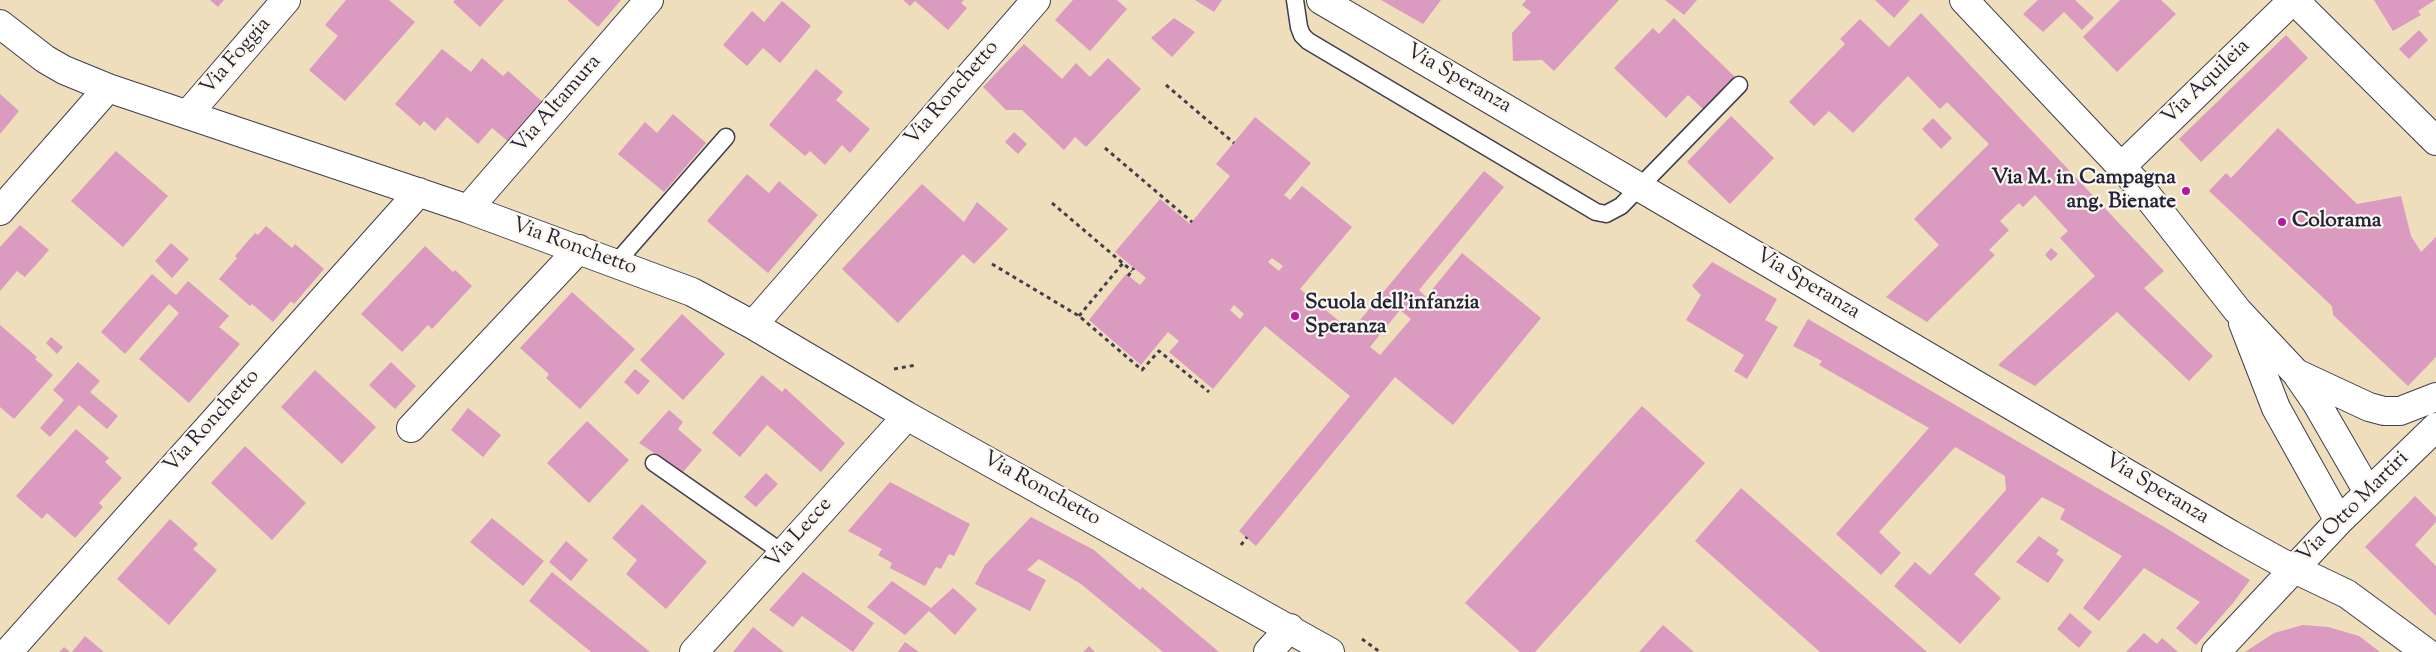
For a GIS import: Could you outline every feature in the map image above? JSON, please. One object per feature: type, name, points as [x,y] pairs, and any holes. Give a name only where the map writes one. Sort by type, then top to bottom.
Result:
[{"type":"street","name":"Via Foggia","points":[[188,114],[286,0]]},
{"type":"street","name":"Via Altamura","points":[[468,210],[649,0]]},
{"type":"street","name":"Via Ronchetto","points":[[753,325],[1036,0]]},
{"type":"street","name":"Via Speranza","points":[[1321,0],[2293,569],[2347,594],[2426,652]]},
{"type":"street","points":[[1964,0],[2122,166],[2238,310],[2296,373],[2316,402],[2368,492]]},
{"type":"street","points":[[2294,0],[2436,141]]},
{"type":"street","name":"Via Aquileia","points":[[2122,166],[2294,0]]},
{"type":"street","name":"Via Ronchetto","points":[[0,24],[45,59],[64,70],[108,88],[419,192],[579,249],[692,292],[753,325],[907,416],[1330,652]]},
{"type":"street","points":[[0,211],[108,88]]},
{"type":"street","name":"Via Ronchetto","points":[[8,652],[419,192]]},
{"type":"street","points":[[411,428],[579,249]]},
{"type":"street","points":[[2238,310],[2276,408],[2339,521]]},
{"type":"street","points":[[2296,373],[2369,408],[2384,411],[2400,411],[2436,397]]},
{"type":"street","name":"Via Lecce","points":[[694,652],[907,416]]},
{"type":"street","name":"Via Otto Martiri","points":[[2216,652],[2339,521],[2436,427]]},
{"type":"street","points":[[1268,652],[1290,628]]},
{"type":"lane","points":[[1295,0],[1299,27],[1302,35],[1308,41],[1596,212],[1606,214],[1613,212],[1640,186],[1739,85]]},
{"type":"lane","points":[[616,263],[726,137]]},
{"type":"lane","points":[[654,463],[783,553]]},
{"type":"path","points":[[1166,85],[1234,143]]},
{"type":"path","points":[[1105,148],[1192,222]]},
{"type":"path","points":[[1052,203],[1133,270],[1128,276]]},
{"type":"path","points":[[1078,316],[1123,263]]},
{"type":"path","points":[[992,264],[1078,316],[1142,370],[1159,351],[1209,392]]},
{"type":"path","points":[[1241,545],[1246,537]]},
{"type":"building","points":[[210,0],[224,0],[218,7]]},
{"type":"building","points":[[346,0],[389,0],[415,22],[345,101],[309,70],[338,36],[325,25]]},
{"type":"building","points":[[455,0],[504,0],[480,27],[453,2]]},
{"type":"building","points":[[567,0],[621,0],[598,27]]},
{"type":"building","points":[[903,0],[964,0],[961,3],[967,8],[948,30],[915,1],[910,6]]},
{"type":"building","points":[[1073,0],[1117,0],[1127,9],[1090,51],[1055,20]]},
{"type":"building","points":[[1195,0],[1222,0],[1214,12]]},
{"type":"building","points":[[1381,0],[1441,0],[1423,24]]},
{"type":"building","points":[[1526,0],[1619,0],[1554,71],[1542,60],[1513,61],[1512,33],[1531,12],[1522,5]]},
{"type":"building","points":[[1665,0],[1697,0],[1684,15]]},
{"type":"building","points":[[1875,0],[1910,0],[1894,18]]},
{"type":"building","points":[[2038,0],[2075,0],[2094,18],[2082,30],[2064,12],[2043,32],[2023,14]]},
{"type":"building","points":[[2120,0],[2161,0],[2176,14],[2117,72],[2083,37]]},
{"type":"building","points":[[2374,0],[2435,0],[2418,11],[2421,15],[2393,31]]},
{"type":"building","points":[[782,1],[811,26],[780,63],[763,48],[747,66],[723,45],[752,11],[764,22]]},
{"type":"building","points":[[1921,13],[2164,271],[2144,288],[2213,356],[2189,381],[2117,312],[2035,386],[1998,365],[2095,276],[2060,238],[2068,231],[2035,195],[2023,207],[2019,203],[2000,221],[2009,230],[1989,250],[1995,255],[1927,322],[1886,297],[1939,245],[1914,219],[1989,144],[1947,102],[1940,109],[1908,76],[1853,133],[1829,111],[1814,126],[1789,102],[1845,44],[1840,39],[1860,19],[1889,47]]},
{"type":"building","points":[[1174,18],[1195,32],[1172,57],[1151,38]]},
{"type":"building","points":[[1674,18],[1736,78],[1704,110],[1688,95],[1666,118],[1614,68],[1653,28],[1659,34]]},
{"type":"building","points":[[2419,30],[2428,40],[2409,59],[2399,49]]},
{"type":"building","points":[[2286,35],[2308,58],[2201,162],[2179,139]]},
{"type":"building","points":[[1024,44],[1062,79],[1076,63],[1090,77],[1108,58],[1141,89],[1086,147],[1075,137],[1064,150],[1022,110],[1006,110],[983,87]]},
{"type":"building","points":[[442,49],[471,72],[482,58],[503,76],[508,71],[545,104],[510,143],[492,128],[478,144],[447,117],[435,131],[424,121],[420,126],[395,104]]},
{"type":"building","points":[[816,69],[843,92],[836,100],[870,129],[850,153],[842,145],[825,165],[810,151],[805,156],[769,125]]},
{"type":"building","points":[[0,94],[19,111],[0,134]]},
{"type":"building","points":[[673,114],[706,143],[664,192],[618,154],[645,122],[657,133]]},
{"type":"building","points":[[1731,116],[1774,158],[1730,204],[1687,162]]},
{"type":"building","points":[[1255,117],[1311,163],[1284,195],[1290,200],[1302,186],[1352,227],[1300,289],[1351,331],[1484,171],[1504,187],[1419,290],[1426,297],[1462,253],[1541,318],[1453,425],[1395,377],[1256,546],[1239,531],[1350,396],[1265,326],[1213,389],[1169,352],[1179,341],[1168,332],[1141,365],[1089,320],[1126,274],[1140,285],[1146,278],[1115,252],[1160,199],[1190,224],[1230,176],[1216,164]],"holes":[[[1272,258],[1283,266],[1279,271],[1268,262]],[[1234,305],[1244,314],[1240,319],[1230,310]],[[1400,310],[1411,319],[1380,355],[1370,347]]]},
{"type":"building","points":[[1933,118],[1952,138],[1941,149],[1922,129]]},
{"type":"building","points":[[2278,128],[2357,204],[2401,196],[2411,236],[2421,252],[2436,237],[2436,357],[2408,386],[2333,315],[2332,306],[2209,191],[2226,173],[2231,178]]},
{"type":"building","points":[[1014,132],[1027,144],[1018,154],[1005,142]]},
{"type":"building","points":[[116,151],[168,196],[123,247],[71,201]]},
{"type":"building","points":[[747,174],[769,193],[779,181],[818,215],[768,273],[707,221]]},
{"type":"building","points":[[922,184],[964,222],[977,202],[1008,229],[974,264],[963,254],[898,323],[842,269]]},
{"type":"building","points":[[20,225],[49,250],[25,277],[17,271],[0,291],[0,247]]},
{"type":"building","points":[[266,226],[292,248],[295,244],[324,269],[294,304],[291,301],[273,322],[252,304],[250,306],[219,279],[237,258],[235,256],[255,233],[258,235]]},
{"type":"building","points":[[171,243],[189,259],[172,278],[155,261]]},
{"type":"building","points":[[425,246],[453,272],[455,270],[472,286],[432,329],[428,325],[402,352],[361,314]]},
{"type":"building","points":[[2051,248],[2058,254],[2051,261],[2045,255]]},
{"type":"building","points":[[1712,262],[1777,299],[1765,320],[1778,327],[1747,379],[1734,371],[1744,355],[1686,320],[1701,295],[1692,286]]},
{"type":"building","points":[[152,274],[176,295],[188,281],[229,316],[219,327],[240,344],[189,403],[139,359],[179,313],[169,304],[125,354],[101,332]]},
{"type":"building","points":[[572,292],[635,349],[580,409],[546,378],[549,374],[520,348]]},
{"type":"building","points":[[682,314],[725,354],[683,400],[640,360]]},
{"type":"building","points":[[1808,319],[2171,531],[2250,580],[2233,603],[2196,645],[2176,628],[2200,602],[2144,568],[2099,621],[2083,608],[2122,556],[2060,519],[2065,509],[2042,497],[1974,574],[2001,598],[1960,644],[1894,586],[1915,562],[1930,575],[2006,490],[2005,476],[1955,447],[1879,532],[1901,553],[1881,575],[1836,534],[1929,428],[1819,365],[1822,361],[1793,346]]},
{"type":"building","points":[[0,325],[37,357],[35,359],[53,375],[14,419],[0,407]]},
{"type":"building","points":[[51,337],[63,347],[57,354],[46,343]]},
{"type":"building","points":[[78,362],[100,381],[90,392],[118,416],[107,429],[79,405],[50,437],[40,428],[64,400],[53,390]]},
{"type":"building","points":[[391,362],[416,386],[395,409],[369,385]]},
{"type":"building","points":[[635,369],[650,381],[638,395],[624,382]]},
{"type":"building","points":[[315,370],[376,427],[342,464],[281,407]]},
{"type":"building","points":[[762,375],[782,392],[785,388],[845,443],[821,472],[767,425],[740,457],[712,433]]},
{"type":"building","points":[[1642,406],[1705,463],[1535,652],[1520,652],[1465,603]]},
{"type":"building","points":[[468,408],[501,435],[483,457],[451,430]]},
{"type":"building","points":[[669,410],[683,422],[678,429],[702,450],[683,472],[639,443]]},
{"type":"building","points":[[587,421],[629,460],[589,503],[547,463]]},
{"type":"building","points":[[76,429],[109,458],[105,462],[122,478],[99,503],[103,507],[75,538],[47,513],[42,519],[16,496]]},
{"type":"building","points":[[245,446],[306,503],[272,540],[211,483]]},
{"type":"building","points":[[766,473],[778,484],[756,507],[744,497]]},
{"type":"building","points":[[890,482],[970,524],[954,556],[949,554],[941,569],[936,567],[925,586],[890,568],[892,563],[878,555],[882,549],[848,531]]},
{"type":"building","points":[[1741,488],[1927,652],[1820,652],[1695,541]]},
{"type":"building","points":[[2415,496],[2436,517],[2436,522],[2415,545],[2436,566],[2436,616],[2365,547]]},
{"type":"building","points":[[642,504],[707,562],[666,609],[626,574],[637,560],[612,538]]},
{"type":"building","points":[[1031,517],[1094,550],[1140,590],[1142,587],[1219,652],[1163,652],[1081,584],[1039,559],[1027,570],[1046,580],[1030,611],[975,584],[985,565]]},
{"type":"building","points":[[492,518],[544,561],[523,586],[470,542]]},
{"type":"building","points":[[170,519],[198,544],[193,549],[217,570],[169,625],[117,579]]},
{"type":"building","points":[[2039,536],[2059,550],[2056,554],[2064,560],[2048,583],[2016,562]]},
{"type":"building","points":[[566,541],[588,560],[571,581],[549,562]]},
{"type":"building","points":[[552,572],[650,652],[591,652],[529,601]]},
{"type":"building","points":[[803,572],[874,623],[853,652],[802,616],[793,627],[769,610]]},
{"type":"building","points":[[892,581],[931,608],[953,588],[977,609],[955,635],[929,611],[905,635],[867,607]]},
{"type":"building","points":[[2070,613],[2092,632],[2079,648],[2057,629]]},
{"type":"building","points":[[1663,625],[1694,652],[1639,652]]},
{"type":"building","points":[[2303,625],[2328,627],[2359,636],[2380,652],[2245,652],[2274,633]]},
{"type":"building","points":[[753,627],[784,652],[733,652]]},
{"type":"building","points":[[2144,633],[2157,644],[2162,638],[2178,652],[2126,652]]},
{"type":"building","points":[[85,636],[104,652],[72,652]]},
{"type":"building","points":[[905,642],[919,652],[898,652]]},
{"type":"building","points":[[1089,646],[1095,652],[1083,652]]},
{"type":"building","points":[[64,647],[70,652],[59,652]]},
{"type":"place","name":"Via M. in Campagna ang. Bienate","points":[[2186,191]]},
{"type":"place","name":"Colorama","points":[[2282,222]]},
{"type":"place","name":"Scuola dell'infanzia Speranza","points":[[1295,316]]}]
